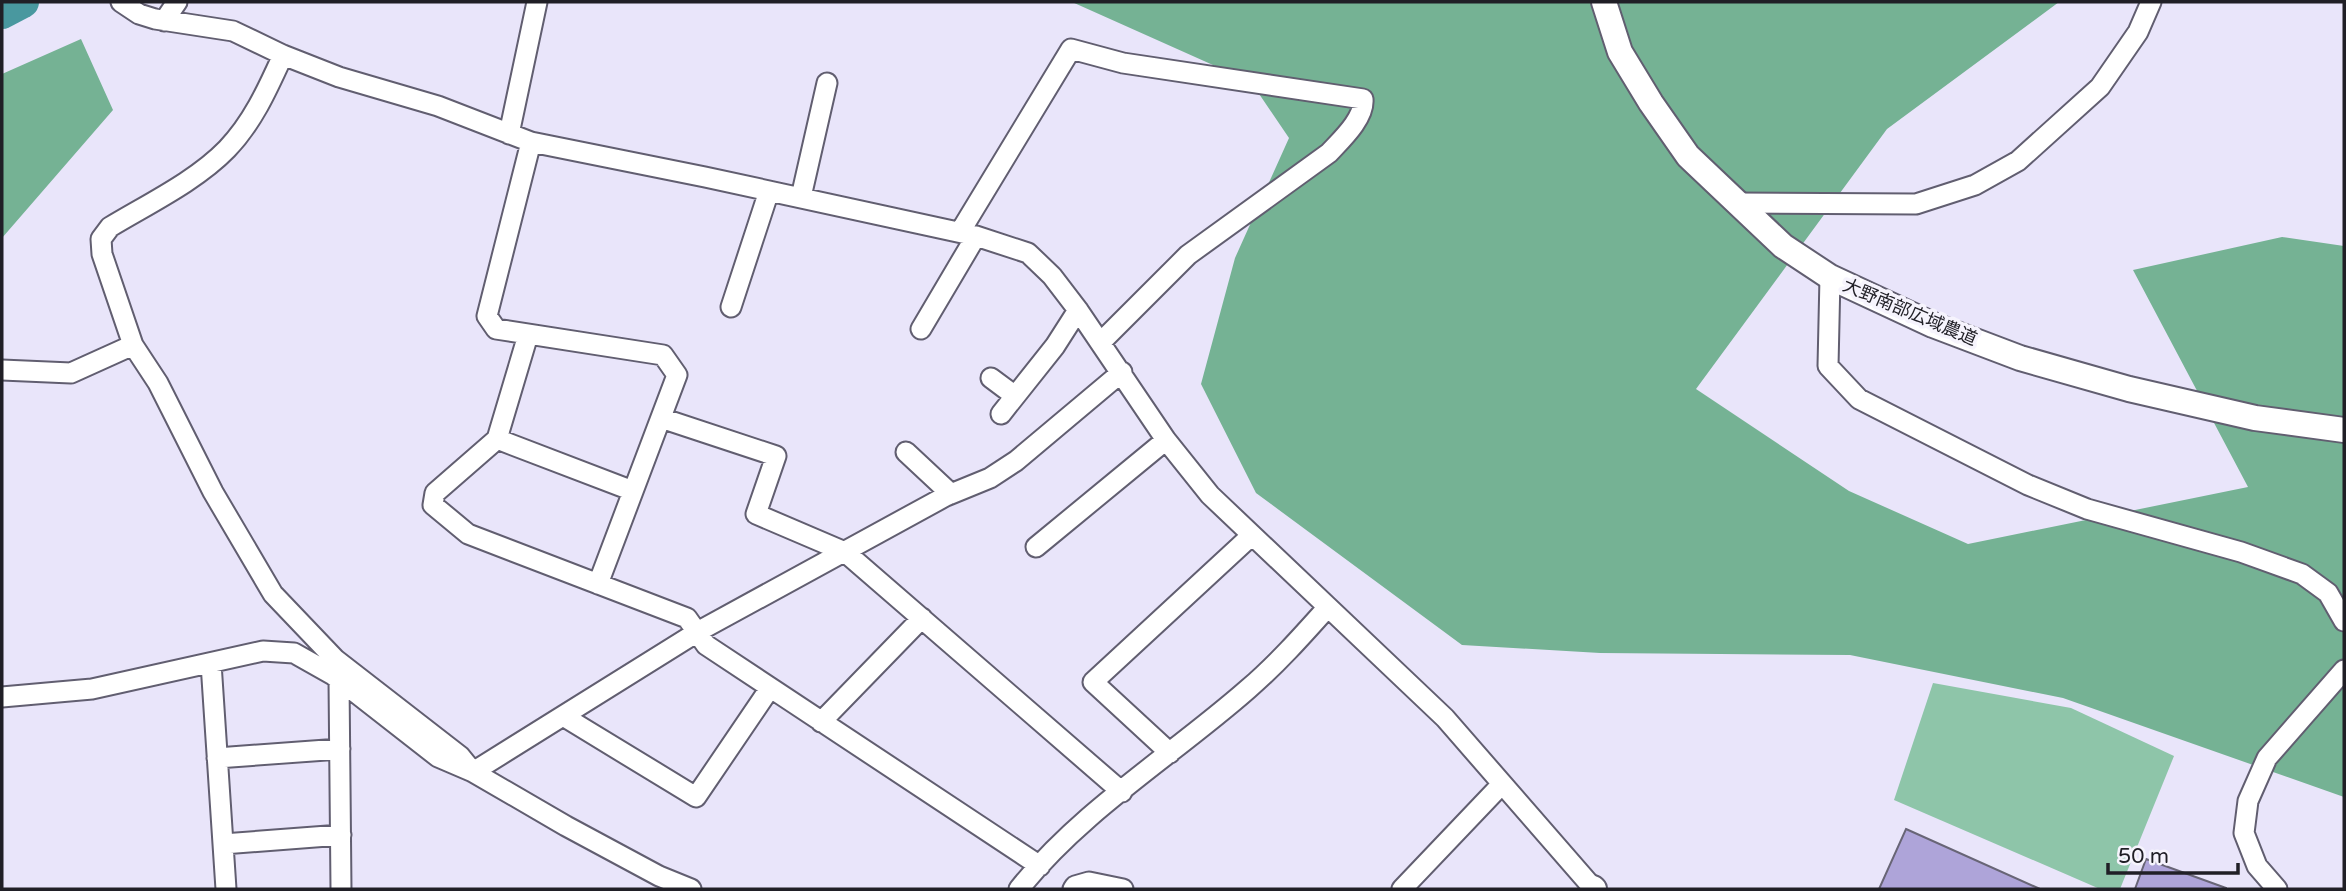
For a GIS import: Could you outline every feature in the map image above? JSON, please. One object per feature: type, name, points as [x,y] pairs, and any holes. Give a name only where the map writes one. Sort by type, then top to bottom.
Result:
[{"type":"street","points":[[122,2],[139,14],[164,21],[233,31],[283,55],[339,77],[438,106],[531,142],[968,234],[1028,253],[1052,276],[1078,310],[1122,372],[1140,404],[1210,495],[1326,608],[1445,718],[1593,889]]},
{"type":"street","points":[[164,21],[177,2]]},
{"type":"street","points":[[509,134],[537,2]]},
{"type":"street","name":"大野南部広域農道","points":[[1604,2],[1620,52],[1688,156],[1783,246],[1830,277],[1921,320],[2020,358],[2129,389],[2255,418],[2344,430]]},
{"type":"street","points":[[1735,203],[1916,204],[1975,185],[2018,160],[2100,87],[2138,32],[2151,2]]},
{"type":"street","points":[[921,329],[968,234],[1071,49],[1123,63],[1363,99],[1364,107],[1348,133],[1329,153],[1188,255],[1101,342]]},
{"type":"street","points":[[283,55],[260,104],[228,149],[188,179],[110,228],[101,239],[102,254],[133,345],[158,383],[214,492],[273,594],[335,659],[460,756],[473,772]]},
{"type":"street","points":[[801,197],[827,83]]},
{"type":"street","points":[[531,142],[487,316],[496,329],[663,355],[677,374],[598,584]]},
{"type":"street","points":[[730,307],[769,191]]},
{"type":"street","points":[[1830,277],[1828,366],[1859,399],[2028,485],[2087,509],[2241,552],[2302,573],[2328,593],[2344,621]]},
{"type":"street","points":[[1001,414],[1055,346],[1078,310]]},
{"type":"street","points":[[528,335],[497,439],[435,493],[433,505],[468,534],[687,618],[699,631],[706,645],[1040,866]]},
{"type":"street","points":[[2,370],[71,373],[133,345]]},
{"type":"street","points":[[473,772],[699,631],[951,494],[990,478],[1016,461],[1122,372]]},
{"type":"street","points":[[991,378],[1015,396]]},
{"type":"street","points":[[661,418],[776,456],[756,514],[845,552],[1122,792]]},
{"type":"street","points":[[497,439],[633,491]]},
{"type":"street","points":[[1036,547],[1166,440]]},
{"type":"street","points":[[906,452],[951,494]]},
{"type":"street","points":[[1170,753],[1093,682],[1251,536]]},
{"type":"street","points":[[1019,889],[1060,845],[1249,688],[1292,647],[1326,608]]},
{"type":"street","points":[[821,722],[922,618]]},
{"type":"street","points":[[2,697],[92,689],[263,651],[294,653],[320,666],[438,757],[473,772],[659,876],[691,889]]},
{"type":"street","points":[[211,663],[226,889]]},
{"type":"street","points":[[2277,889],[2257,866],[2244,833],[2248,801],[2267,758],[2344,670]]},
{"type":"street","points":[[339,680],[341,889]]},
{"type":"street","points":[[564,716],[696,797],[770,688]]},
{"type":"street","points":[[217,758],[340,749]]},
{"type":"street","points":[[1402,889],[1502,784]]},
{"type":"street","points":[[223,844],[341,835]]},
{"type":"street","points":[[1073,889],[1088,882],[1123,889]]},
{"type":"green space","points":[[1072,2],[2059,2],[1887,129],[1696,389],[1849,491],[1968,544],[2248,487],[2133,270],[2282,237],[2344,246],[2344,797],[2063,698],[1850,655],[1600,653],[1462,645],[1256,493],[1201,384],[1235,258],[1289,138],[1251,82]]},
{"type":"green space","points":[[81,39],[113,110],[2,238],[2,74]]},
{"type":"green space","points":[[1933,683],[2071,708],[2174,756],[2120,889],[2100,889],[1894,800]]},
{"type":"building","points":[[1906,829],[2040,889],[1879,889]]},
{"type":"building","points":[[2146,859],[2226,888],[2226,889],[2135,889]]},
{"type":"waterway","points":[[2,13],[23,2]]}]
